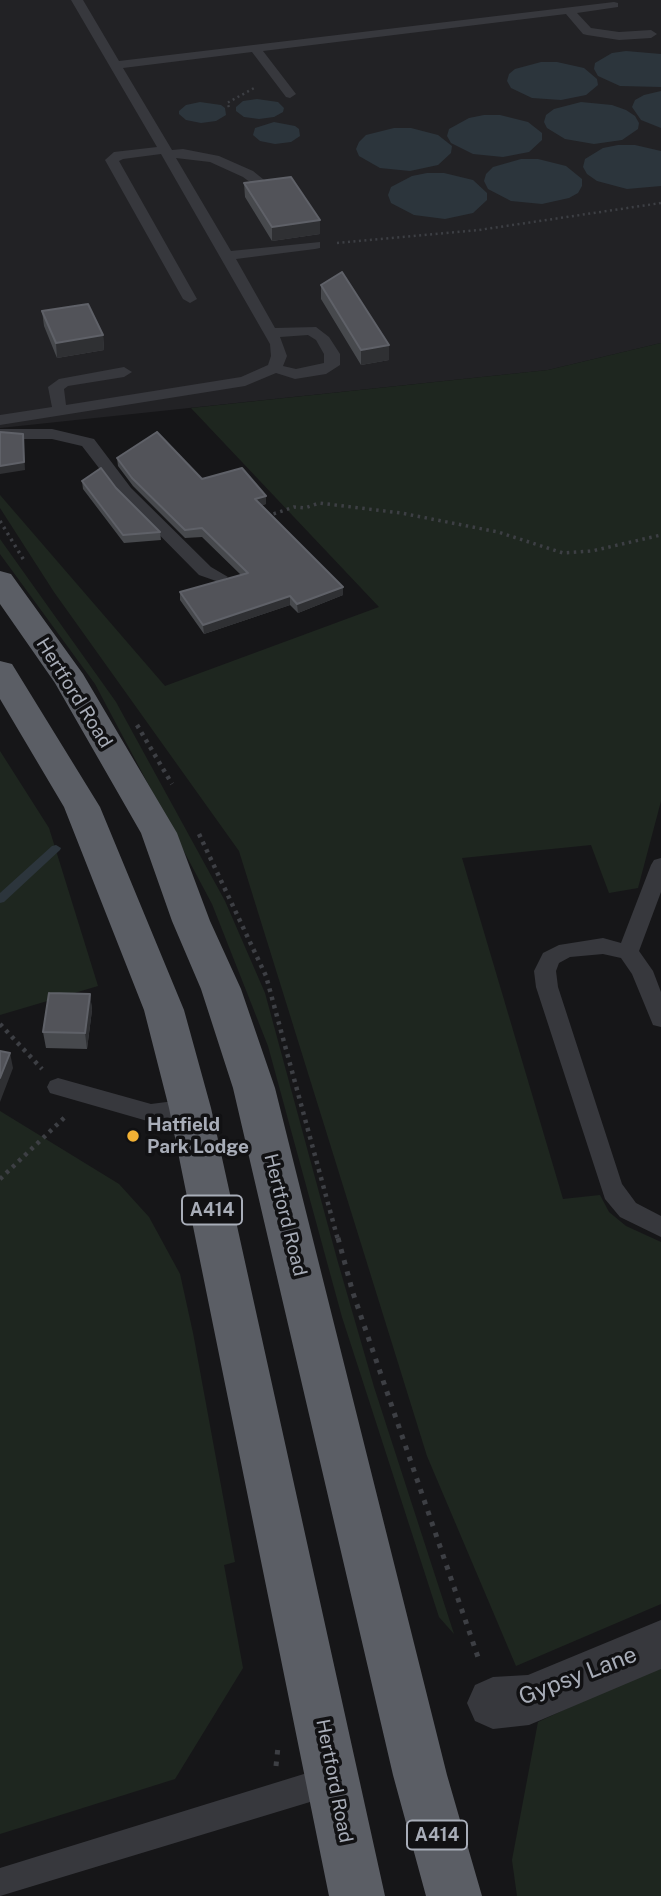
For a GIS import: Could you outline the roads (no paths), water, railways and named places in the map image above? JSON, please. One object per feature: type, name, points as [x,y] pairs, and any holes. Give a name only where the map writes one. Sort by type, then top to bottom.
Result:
[{"type":"highway","name":"Hertford Road","points":[[0,581],[71,681],[159,833],[191,921],[221,989],[254,1088],[420,1775],[454,1896]]},
{"type":"highway","name":"Hertford Road","points":[[0,671],[82,807],[164,1010],[190,1108],[357,1896]]},
{"type":"street","name":"Gypsy Lane","points":[[493,1703],[529,1700],[661,1644]]},
{"type":"lane","points":[[77,0],[277,344],[279,356],[275,368]]},
{"type":"lane","points":[[516,0],[531,14]]},
{"type":"lane","points":[[114,65],[614,5]]},
{"type":"lane","points":[[568,10],[587,31],[619,36],[651,34]]},
{"type":"lane","points":[[256,49],[290,94]]},
{"type":"lane","points":[[190,299],[112,160],[119,155],[183,153],[214,159],[247,174],[267,188]]},
{"type":"lane","points":[[227,256],[315,245]]},
{"type":"lane","points":[[0,420],[234,383],[275,368],[295,374],[326,369],[332,365],[332,355],[322,337],[311,330],[271,333]]},
{"type":"lane","points":[[61,411],[56,398],[56,387],[64,382],[124,372]]},
{"type":"lane","points":[[0,434],[52,434],[88,442],[125,491],[205,571],[219,577]]},
{"type":"lane","points":[[628,952],[661,865]]},
{"type":"lane","points":[[661,1019],[642,971],[628,952],[603,946],[566,950],[550,958],[545,971],[547,987],[610,1184],[617,1199],[628,1210],[661,1227]]},
{"type":"lane","points":[[58,1087],[151,1114],[190,1108]]},
{"type":"lane","points":[[0,1882],[334,1780]]},
{"type":"waterway","points":[[0,899],[56,848]]},
{"type":"place","name":"Hatfield Park Lodge","points":[[133,1136]]}]
